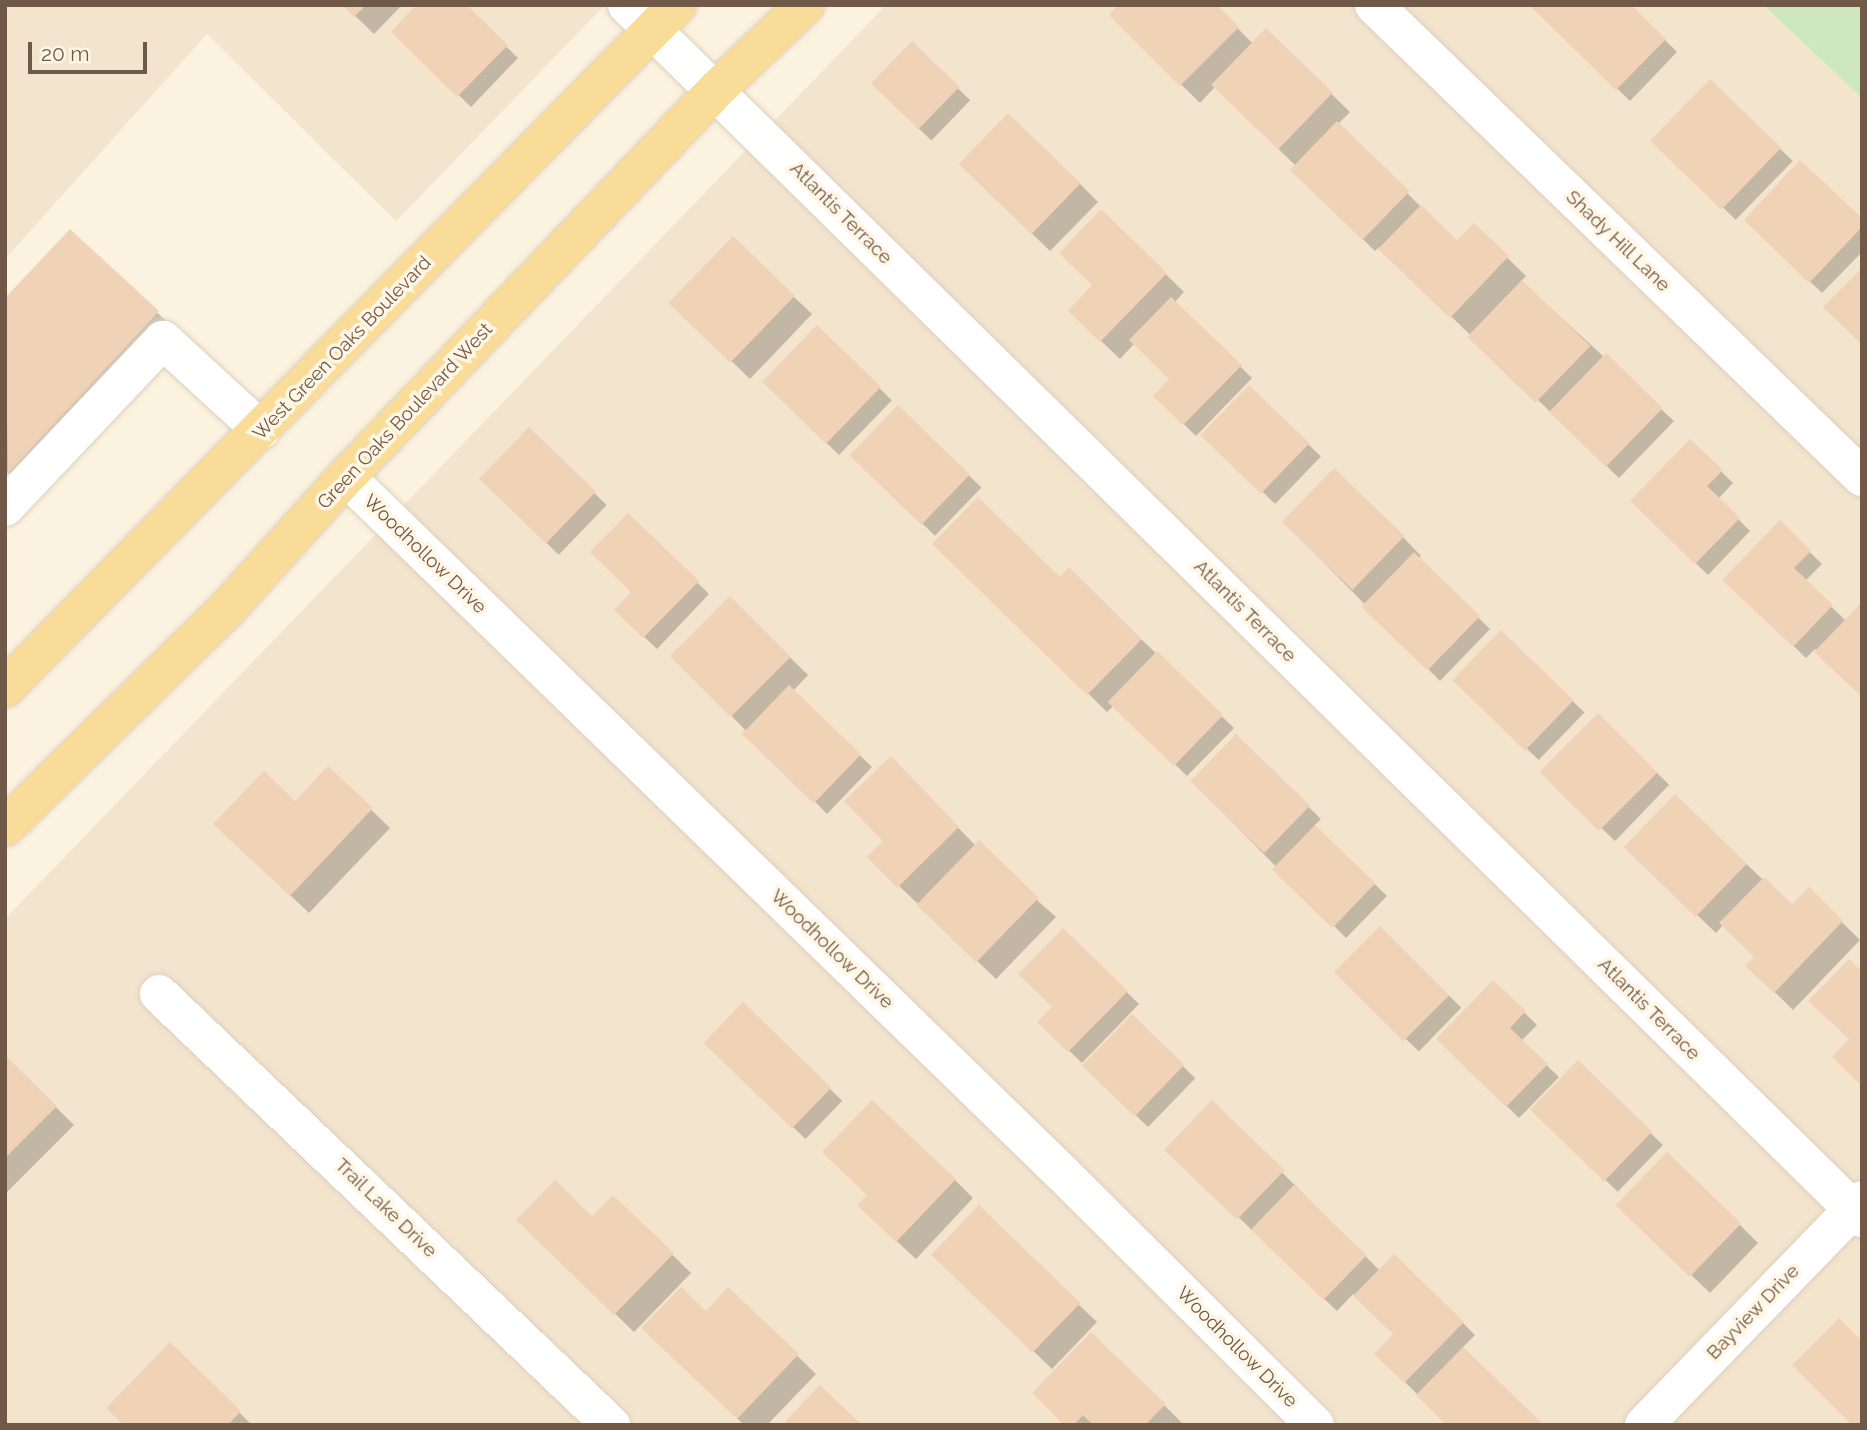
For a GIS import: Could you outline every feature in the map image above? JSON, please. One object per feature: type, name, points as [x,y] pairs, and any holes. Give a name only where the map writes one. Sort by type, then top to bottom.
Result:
[{"type":"main road","name":"Green Oaks Boulevard West","points":[[5,827],[227,609],[346,477],[716,90],[805,5]]},
{"type":"main road","name":"West Green Oaks Boulevard","points":[[5,688],[261,430],[652,13]]},
{"type":"street","name":"Shady Hill Lane","points":[[1374,5],[1862,477]]},
{"type":"street","name":"Atlantis Terrace","points":[[652,13],[716,90],[1859,1209]]},
{"type":"street","points":[[5,507],[163,340],[261,430]]},
{"type":"street","name":"Woodhollow Drive","points":[[346,477],[1062,1173],[1315,1425]]},
{"type":"street","name":"Trail Lake Drive","points":[[159,994],[611,1425]]},
{"type":"street","name":"Bayview Drive","points":[[1644,1425],[1859,1209]]},
{"type":"shaded area","points":[[5,5],[605,5],[396,221],[207,34],[5,259]]},
{"type":"shaded area","points":[[886,5],[1763,5],[1862,98],[1862,1425],[5,1425],[5,919]]},
{"type":"green space","points":[[1763,5],[1862,5],[1862,98]]},
{"type":"building","points":[[342,5],[366,5],[354,17]]},
{"type":"building","points":[[416,5],[467,5],[508,45],[457,97],[391,32]]},
{"type":"building","points":[[1118,5],[1217,5],[1239,27],[1180,86],[1109,15]]},
{"type":"building","points":[[1529,5],[1631,5],[1666,39],[1616,90]]},
{"type":"building","points":[[1266,28],[1333,93],[1278,149],[1211,85]]},
{"type":"building","points":[[912,41],[959,87],[918,129],[871,83]]},
{"type":"building","points":[[1710,79],[1781,148],[1721,210],[1650,141]]},
{"type":"building","points":[[1008,113],[1081,183],[1031,234],[959,164]]},
{"type":"building","points":[[1337,121],[1410,191],[1362,240],[1290,170]]},
{"type":"building","points":[[1800,160],[1862,218],[1862,227],[1809,283],[1744,220]]},
{"type":"building","points":[[1421,205],[1457,240],[1474,223],[1509,256],[1450,318],[1378,249]]},
{"type":"building","points":[[1101,209],[1167,273],[1100,342],[1068,311],[1092,285],[1059,253]]},
{"type":"building","points":[[70,229],[159,311],[8,473],[5,298]]},
{"type":"building","points":[[733,236],[795,296],[730,363],[668,303]]},
{"type":"building","points":[[1862,268],[1862,345],[1823,307]]},
{"type":"building","points":[[1522,280],[1590,346],[1535,403],[1467,337]]},
{"type":"building","points":[[1171,297],[1242,365],[1183,425],[1153,396],[1169,379],[1129,340]]},
{"type":"building","points":[[817,325],[881,387],[826,444],[762,382]]},
{"type":"building","points":[[1606,353],[1663,408],[1606,467],[1549,412]]},
{"type":"building","points":[[1249,385],[1309,443],[1261,494],[1200,435]]},
{"type":"building","points":[[898,405],[970,474],[921,525],[849,455]]},
{"type":"building","points":[[529,427],[596,492],[546,543],[479,479]]},
{"type":"building","points":[[1690,439],[1723,470],[1707,486],[1740,518],[1695,564],[1630,501]]},
{"type":"building","points":[[1334,468],[1404,536],[1352,590],[1282,522]]},
{"type":"building","points":[[978,497],[1060,577],[1069,567],[1142,639],[1087,695],[932,544]]},
{"type":"building","points":[[628,513],[699,581],[643,638],[614,610],[631,592],[590,552]]},
{"type":"building","points":[[1780,520],[1811,551],[1794,568],[1833,605],[1793,647],[1722,580]]},
{"type":"building","points":[[1414,552],[1480,616],[1427,671],[1361,607]]},
{"type":"building","points":[[730,596],[791,657],[731,717],[670,656]]},
{"type":"building","points":[[1862,602],[1862,697],[1814,652]]},
{"type":"building","points":[[1501,630],[1574,700],[1525,751],[1452,680]]},
{"type":"building","points":[[1157,651],[1223,715],[1174,766],[1108,702]]},
{"type":"building","points":[[789,685],[861,754],[814,803],[742,734]]},
{"type":"building","points":[[1598,713],[1657,772],[1599,831],[1539,772]]},
{"type":"building","points":[[1236,734],[1310,806],[1264,853],[1190,781]]},
{"type":"building","points":[[891,756],[959,827],[897,888],[867,857],[883,841],[844,801]]},
{"type":"building","points":[[328,766],[373,808],[290,896],[213,824],[264,771],[295,801]]},
{"type":"building","points":[[1675,794],[1747,863],[1696,917],[1624,847]]},
{"type":"building","points":[[1315,825],[1375,883],[1332,928],[1272,870]]},
{"type":"building","points":[[979,840],[1039,898],[976,962],[916,905]]},
{"type":"building","points":[[1764,877],[1792,904],[1809,887],[1843,921],[1774,993],[1745,966],[1754,957],[1719,923]]},
{"type":"building","points":[[1380,926],[1449,995],[1403,1041],[1334,972]]},
{"type":"building","points":[[1063,928],[1128,991],[1068,1052],[1037,1022],[1052,1007],[1018,974]]},
{"type":"building","points":[[1849,959],[1862,972],[1862,1086],[1832,1057],[1849,1039],[1808,1001]]},
{"type":"building","points":[[1493,980],[1526,1011],[1510,1028],[1548,1064],[1506,1107],[1436,1039]]},
{"type":"building","points":[[743,1002],[831,1087],[792,1128],[703,1043]]},
{"type":"building","points":[[1132,1014],[1185,1065],[1134,1117],[1082,1066]]},
{"type":"building","points":[[5,1055],[57,1106],[5,1158]]},
{"type":"building","points":[[1578,1060],[1652,1132],[1604,1181],[1530,1110]]},
{"type":"building","points":[[872,1100],[956,1179],[896,1242],[857,1205],[867,1195],[822,1152]]},
{"type":"building","points":[[1212,1100],[1285,1170],[1237,1220],[1164,1150]]},
{"type":"building","points":[[1667,1152],[1741,1224],[1690,1277],[1616,1205]]},
{"type":"building","points":[[555,1180],[592,1216],[613,1195],[674,1253],[614,1315],[516,1220]]},
{"type":"building","points":[[1294,1185],[1367,1255],[1324,1300],[1251,1230]]},
{"type":"building","points":[[979,1205],[1080,1303],[1032,1353],[931,1255]]},
{"type":"building","points":[[1394,1254],[1464,1322],[1404,1383],[1374,1354],[1393,1334],[1353,1296]]},
{"type":"building","points":[[681,1287],[706,1311],[728,1287],[799,1354],[737,1419],[641,1328]]},
{"type":"building","points":[[1839,1318],[1862,1341],[1862,1425],[1852,1425],[1792,1365]]},
{"type":"building","points":[[1091,1332],[1166,1404],[1145,1425],[1093,1425],[1083,1415],[1074,1425],[1064,1425],[1032,1393]]},
{"type":"building","points":[[170,1342],[241,1411],[228,1425],[123,1425],[106,1408]]},
{"type":"building","points":[[1463,1347],[1541,1422],[1538,1425],[1446,1425],[1416,1395]]},
{"type":"building","points":[[820,1385],[862,1425],[782,1425]]}]
